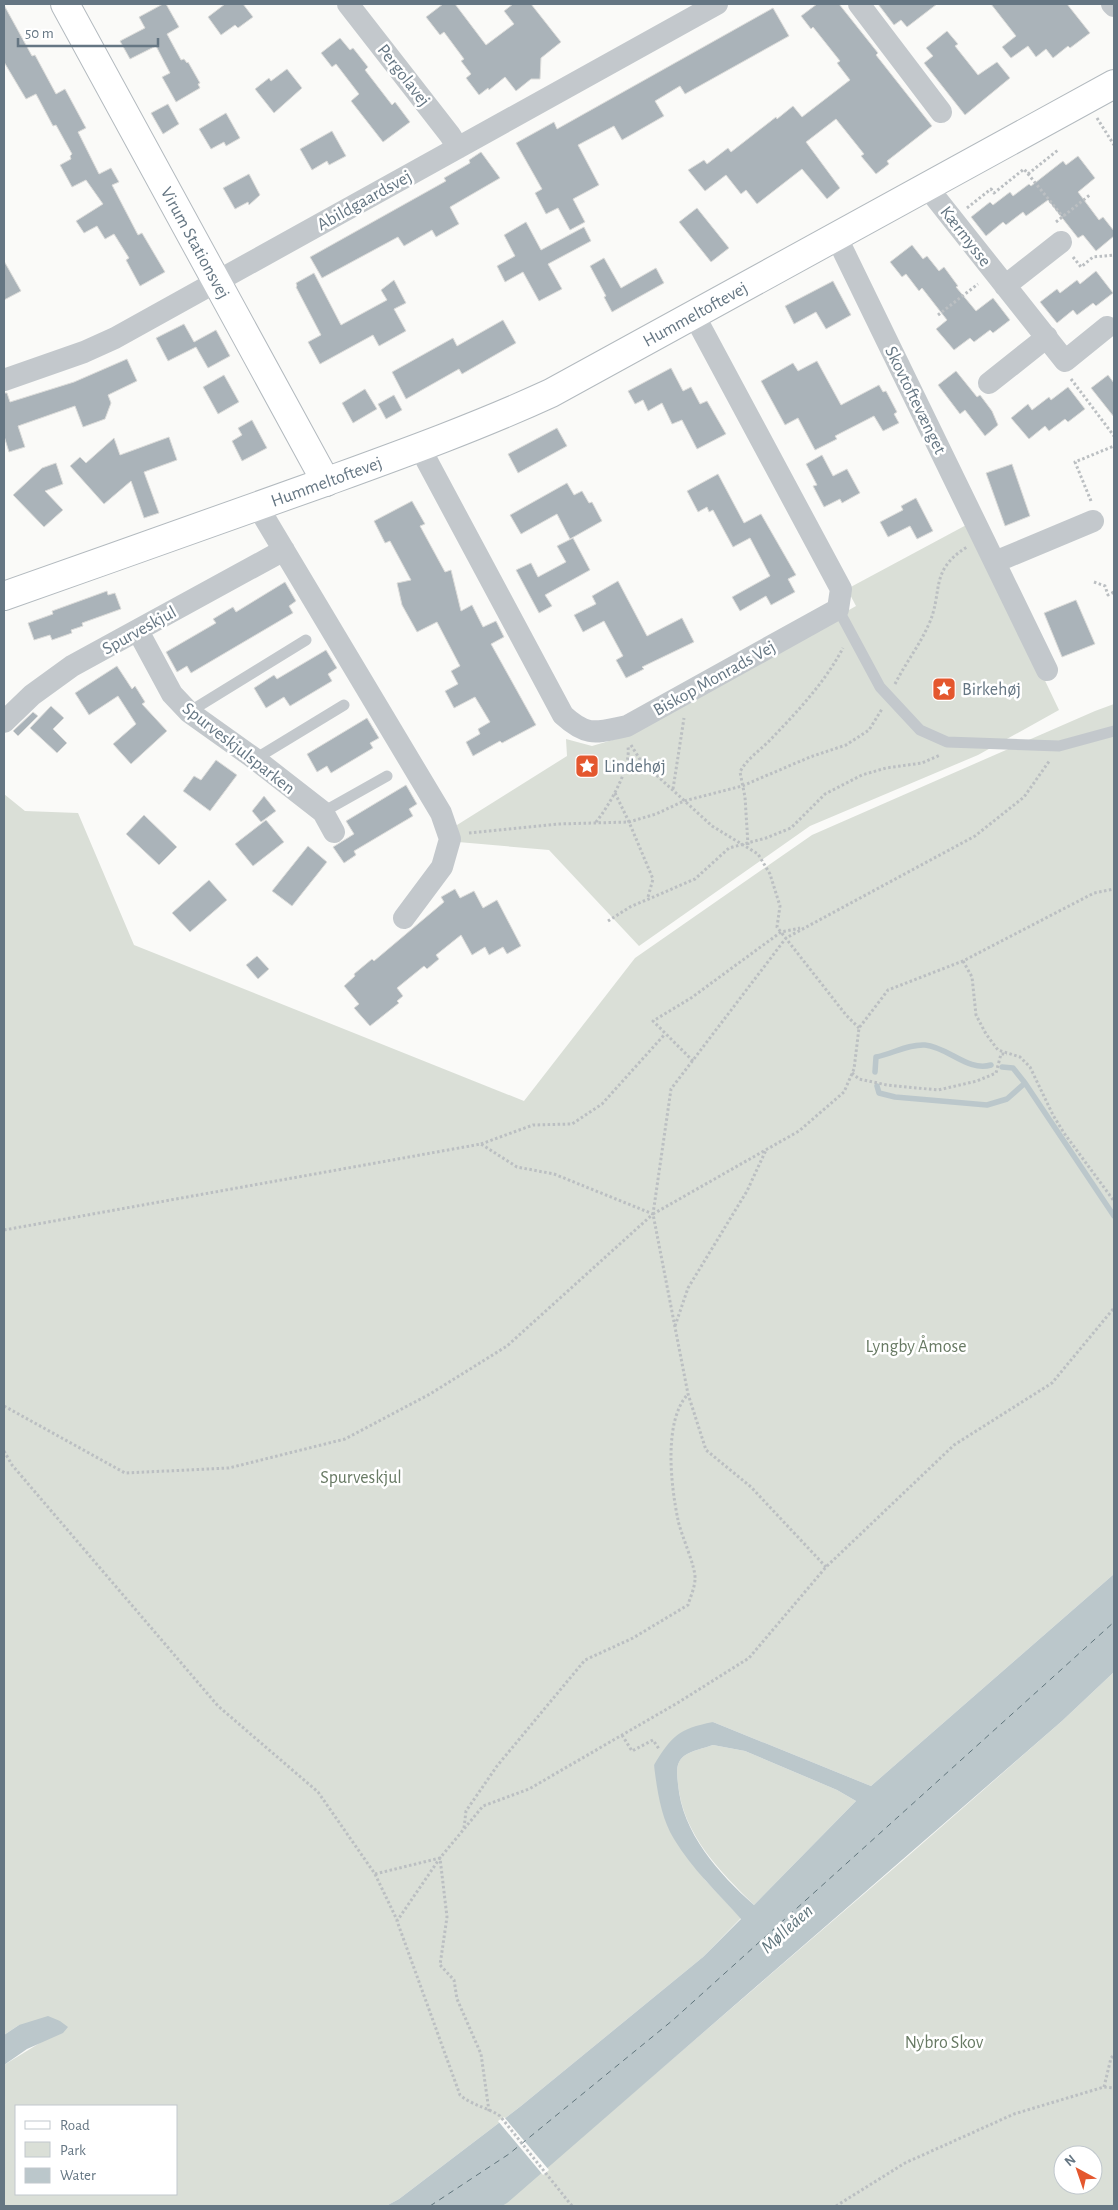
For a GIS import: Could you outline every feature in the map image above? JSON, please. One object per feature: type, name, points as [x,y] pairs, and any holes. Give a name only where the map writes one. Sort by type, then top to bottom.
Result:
[{"type":"street","name":"Virum Stationsvej","points":[[65,4],[326,482]]},
{"type":"street","name":"Pergolavej","points":[[348,4],[450,135],[458,148]]},
{"type":"street","points":[[859,4],[941,112]]},
{"type":"street","name":"Abildgaardsvej","points":[[4,380],[84,352],[115,338],[711,5]]},
{"type":"street","name":"Hummeltoftevej","points":[[4,596],[420,448],[496,418],[551,393],[837,238],[1114,84]]},
{"type":"street","name":"Kærmysse","points":[[927,187],[1065,360]]},
{"type":"street","name":"Skovtoftevænget","points":[[837,238],[1047,670]]},
{"type":"street","points":[[1000,278],[1061,242]]},
{"type":"street","points":[[694,315],[841,589],[838,609]]},
{"type":"street","points":[[1065,360],[1107,327]]},
{"type":"street","points":[[989,383],[1047,337]]},
{"type":"street","name":"Biskop Monrads Vej","points":[[420,448],[563,715],[576,727],[594,733],[627,731],[695,689],[838,609]]},
{"type":"street","name":"Hummeltoftevej","points":[[258,507],[441,813],[450,840],[442,867],[404,918]]},
{"type":"street","points":[[995,562],[1093,522]]},
{"type":"street","name":"Spurveskjul","points":[[4,722],[32,695],[72,666],[284,550]]},
{"type":"street","name":"Spurveskjulsparken","points":[[138,631],[172,694],[189,712],[255,759],[323,812],[334,832]]},
{"type":"lane","points":[[838,609],[880,687],[888,698],[920,730],[947,742],[1059,746],[1114,731]]},
{"type":"lane","points":[[189,712],[306,640]]},
{"type":"lane","points":[[255,759],[344,705]]},
{"type":"lane","points":[[323,812],[387,776]]},
{"type":"path","points":[[1085,101],[1114,145]]},
{"type":"path","points":[[1028,174],[1058,150]]},
{"type":"path","points":[[953,220],[991,190],[994,193],[1024,169],[1063,217]]},
{"type":"path","points":[[938,315],[1000,278]]},
{"type":"path","points":[[1065,360],[1072,383],[1114,435]]},
{"type":"path","points":[[1093,522],[1096,513],[1075,462],[1114,446]]},
{"type":"path","points":[[448,834],[595,822],[629,822],[656,814],[684,801],[742,786],[810,757],[846,745],[869,730],[928,626],[943,568],[954,554],[983,538]]},
{"type":"path","points":[[1094,582],[1105,586],[1108,595],[1114,592]]},
{"type":"path","points":[[745,843],[748,824],[740,772],[744,763],[771,740],[813,693],[834,666],[851,633]]},
{"type":"path","points":[[673,789],[685,710],[695,689]]},
{"type":"path","points":[[627,731],[641,761],[712,826],[745,843],[758,854],[770,874],[780,906],[777,927],[846,1015],[859,1028]]},
{"type":"path","points":[[595,822],[606,810],[615,793],[629,754],[627,731]]},
{"type":"path","points":[[608,921],[630,906],[695,880],[729,848],[791,828],[824,794],[862,775],[886,768],[922,763],[952,750],[959,742]]},
{"type":"path","points":[[826,1567],[751,1488],[706,1450],[688,1394],[653,1214],[671,1090],[786,938],[803,927],[975,836],[1024,798],[1059,746]]},
{"type":"path","points":[[615,793],[652,879],[648,898]]},
{"type":"path","points":[[4,1406],[125,1473],[229,1468],[345,1439],[430,1394],[507,1346],[653,1214],[799,1131],[844,1092],[852,1073],[859,1028],[888,990],[963,961],[1094,893],[1114,890]]},
{"type":"path","points":[[693,1061],[653,1021],[691,998],[781,932],[803,927]]},
{"type":"path","points":[[963,961],[972,977],[976,1015],[986,1034],[998,1050],[1020,1057],[1030,1067],[1053,1115],[1064,1133],[1114,1201]]},
{"type":"path","points":[[4,1230],[480,1144],[533,1125],[572,1124],[602,1104],[665,1034]]},
{"type":"path","points":[[852,1073],[859,1079],[887,1085],[938,1090],[977,1081],[996,1073],[1001,1054],[1010,1054]]},
{"type":"path","points":[[480,1144],[517,1167],[554,1174],[653,1214]]},
{"type":"path","points":[[675,1326],[688,1288],[738,1208],[766,1150]]},
{"type":"path","points":[[397,1921],[440,1858],[483,1806],[529,1790],[749,1658],[826,1567],[954,1445],[1052,1383],[1114,1308]]},
{"type":"path","points":[[464,1828],[466,1811],[497,1766],[585,1660],[633,1638],[688,1605],[696,1579],[678,1520],[671,1467],[674,1424],[681,1402],[688,1394]]},
{"type":"path","points":[[4,1451],[12,1465],[218,1706],[318,1792],[375,1874],[397,1921],[460,2095],[471,2104],[500,2116],[572,2206]]},
{"type":"path","points":[[622,1735],[632,1752],[653,1740],[659,1749]]},
{"type":"path","points":[[375,1874],[440,1858]]},
{"type":"path","points":[[440,1858],[447,1918],[440,1964],[454,1980],[457,1999],[481,2054],[489,2111]]},
{"type":"path","points":[[1104,2087],[1111,2058],[1114,2055]]},
{"type":"path","points":[[835,2206],[905,2163],[1014,2114],[1104,2087],[1114,2088]]},
{"type":"green space","points":[[970,523],[1059,710],[978,755],[810,826],[639,946],[549,850],[458,842],[457,825],[567,756],[566,739],[592,746],[626,736],[856,606],[847,589]]},
{"type":"green space","name":"Spurveskjul","points":[[1114,704],[1114,1574],[871,1786],[713,1722],[654,1765],[705,1880],[741,1918],[703,1957],[521,2106],[399,2199],[386,2206],[4,2206],[4,2065],[43,2041],[19,2025],[4,2035],[4,794],[25,811],[78,813],[134,945],[524,1101],[635,958],[812,835]]},
{"type":"green space","name":"Nybro Skov","points":[[1114,1672],[1114,2206],[502,2206],[1062,1721]]},
{"type":"green space","points":[[713,1745],[745,1751],[837,1790],[856,1801],[754,1905],[728,1879],[705,1851],[687,1820],[681,1802],[677,1776],[679,1762],[687,1754]]},
{"type":"water","name":"Mølleåen","points":[[1114,1574],[1114,1672],[1062,1721],[507,2203],[502,2206],[386,2206],[399,2199],[521,2106],[703,1957],[741,1919],[681,1850],[666,1822],[658,1794],[654,1765],[671,1740],[684,1731],[713,1722],[871,1786]],"holes":[[[713,1745],[745,1751],[837,1790],[856,1801],[754,1905],[716,1866],[695,1836],[681,1802],[677,1776],[677,1769],[681,1759],[695,1751]]]},
{"type":"water","points":[[48,2016],[68,2027],[63,2033],[27,2049],[4,2065],[4,2035],[19,2025]]},
{"type":"pier","points":[[504,2117],[549,2170],[543,2175],[498,2121]]},
{"type":"building","points":[[166,4],[179,27],[167,34],[181,60],[184,59],[188,62],[200,83],[198,84],[200,88],[176,102],[162,77],[170,73],[156,46],[130,59],[120,41],[145,28],[139,17]]},
{"type":"building","points":[[225,4],[243,4],[253,17],[238,28],[235,25],[221,35],[208,17]]},
{"type":"building","points":[[443,4],[455,4],[486,45],[514,24],[504,11],[513,4],[531,4],[561,42],[541,58],[540,79],[531,79],[516,91],[505,77],[489,90],[488,88],[479,95],[466,78],[471,74],[461,61],[464,59],[444,32],[440,35],[426,17]]},
{"type":"building","points":[[817,4],[839,4],[932,126],[887,161],[889,164],[876,174],[861,156],[864,154],[836,119],[806,142],[840,188],[827,199],[802,169],[757,204],[746,190],[741,194],[726,175],[705,191],[688,170],[704,160],[707,164],[728,148],[731,152],[793,106],[802,117],[850,80],[837,63],[840,61],[813,27],[811,29],[801,16]]},
{"type":"building","points":[[878,4],[937,4],[907,27],[901,20],[894,25]]},
{"type":"building","points":[[991,4],[1067,4],[1090,33],[1070,48],[1068,46],[1053,58],[1046,49],[1036,57],[1028,46],[1011,58],[1002,47],[1016,36]]},
{"type":"building","points":[[4,5],[32,56],[35,55],[56,94],[65,89],[86,128],[78,132],[99,174],[111,168],[119,182],[112,185],[138,235],[142,233],[165,272],[140,286],[126,260],[129,258],[114,234],[105,239],[97,226],[84,233],[76,221],[103,204],[86,180],[72,187],[60,165],[71,159],[70,156],[72,154],[56,125],[53,126],[36,94],[26,99],[4,62]]},
{"type":"building","points":[[773,8],[789,36],[685,94],[680,86],[655,101],[664,116],[622,140],[614,126],[578,145],[599,185],[573,199],[585,222],[570,230],[558,208],[546,214],[535,193],[542,189],[516,143],[554,122],[557,129]]},
{"type":"building","points":[[947,31],[958,44],[955,46],[978,75],[997,62],[1010,78],[965,115],[924,63],[933,56],[926,48]]},
{"type":"building","points":[[340,38],[350,50],[353,48],[368,67],[365,70],[392,105],[395,102],[410,122],[383,142],[351,101],[359,94],[336,64],[332,67],[321,53]]},
{"type":"building","points":[[287,69],[302,88],[274,113],[255,89],[269,78],[271,81]]},
{"type":"building","points":[[168,104],[179,124],[163,134],[151,113]]},
{"type":"building","points":[[226,113],[240,138],[226,146],[224,142],[211,149],[199,129]]},
{"type":"building","points":[[332,131],[346,156],[329,165],[327,161],[312,170],[300,149]]},
{"type":"building","points":[[481,152],[500,178],[450,207],[459,224],[436,237],[432,230],[404,246],[398,237],[322,278],[310,257],[446,181],[444,178],[470,163],[469,160]]},
{"type":"building","points":[[1078,156],[1095,178],[1078,192],[1099,220],[1103,217],[1114,231],[1114,236],[1096,251],[1083,235],[1078,238],[1048,200],[1026,216],[1023,212],[1006,225],[1003,222],[986,236],[971,217],[990,202],[993,205],[1010,192],[1013,196],[1029,184],[1031,186],[1063,161],[1066,165]]},
{"type":"building","points":[[249,174],[260,195],[249,205],[248,202],[235,209],[223,188]]},
{"type":"building","points":[[697,208],[729,248],[711,262],[679,222]]},
{"type":"building","points":[[526,222],[541,250],[584,227],[591,241],[548,264],[562,289],[539,301],[523,272],[505,282],[497,266],[515,256],[504,235]]},
{"type":"building","points":[[912,245],[923,259],[927,256],[939,271],[944,267],[958,286],[956,287],[976,311],[993,298],[1010,320],[993,333],[990,330],[974,342],[970,338],[954,350],[936,329],[947,320],[922,288],[919,291],[906,274],[902,277],[890,262]]},
{"type":"building","points":[[604,258],[621,288],[656,268],[664,283],[612,312],[590,266]]},
{"type":"building","points":[[4,261],[21,291],[4,300]]},
{"type":"building","points":[[1096,271],[1113,293],[1096,306],[1093,303],[1077,315],[1073,310],[1057,323],[1040,302],[1057,289],[1060,293],[1077,280],[1080,284]]},
{"type":"building","points":[[314,273],[341,325],[387,300],[381,290],[394,280],[406,303],[394,309],[406,331],[379,346],[373,335],[320,364],[308,342],[321,335],[296,287],[296,283]]},
{"type":"building","points":[[833,281],[851,315],[826,329],[816,312],[794,324],[785,306]]},
{"type":"building","points":[[503,320],[516,343],[462,374],[459,369],[406,399],[392,372],[453,338],[457,346]]},
{"type":"building","points":[[184,324],[194,342],[216,330],[230,356],[208,368],[196,347],[168,361],[156,338]]},
{"type":"building","points":[[127,359],[137,381],[108,395],[111,403],[105,419],[83,427],[75,406],[18,426],[25,447],[9,452],[4,436],[4,393],[7,393],[10,402],[74,382]]},
{"type":"building","points":[[817,361],[841,405],[879,385],[883,392],[886,391],[897,412],[894,414],[899,423],[883,431],[874,416],[835,436],[837,439],[815,450],[798,418],[785,425],[761,381],[793,363],[798,371]]},
{"type":"building","points":[[671,368],[683,391],[691,387],[700,404],[707,401],[726,434],[697,449],[682,420],[672,424],[662,403],[648,411],[643,400],[635,404],[628,391]]},
{"type":"building","points":[[956,371],[977,397],[980,395],[992,411],[998,425],[985,436],[965,410],[960,414],[938,385]]},
{"type":"building","points":[[224,375],[239,402],[218,414],[203,387]]},
{"type":"building","points":[[1108,375],[1114,383],[1114,417],[1091,388]]},
{"type":"building","points":[[1068,387],[1085,409],[1068,422],[1065,419],[1049,431],[1045,426],[1029,439],[1011,418],[1028,404],[1032,410],[1049,397],[1051,400]]},
{"type":"building","points":[[365,389],[377,409],[353,423],[342,403]]},
{"type":"building","points":[[394,395],[402,410],[386,419],[378,404]]},
{"type":"building","points":[[252,420],[267,448],[242,461],[232,441],[242,435],[238,428]]},
{"type":"building","points":[[557,428],[567,446],[518,473],[508,454]]},
{"type":"building","points":[[169,437],[177,460],[144,472],[159,513],[144,518],[131,481],[104,504],[70,466],[80,457],[86,463],[114,438],[120,455]]},
{"type":"building","points":[[822,455],[833,476],[847,469],[860,493],[842,503],[840,499],[824,507],[813,486],[817,485],[806,464]]},
{"type":"building","points":[[56,463],[63,484],[45,491],[63,510],[44,527],[13,495],[42,468]]},
{"type":"building","points":[[1012,464],[1030,516],[1005,526],[986,473]]},
{"type":"building","points":[[718,474],[744,523],[761,514],[796,575],[788,579],[795,592],[771,605],[766,596],[740,611],[732,597],[770,576],[750,538],[733,547],[713,510],[709,512],[707,507],[698,512],[687,491]]},
{"type":"building","points":[[567,483],[574,495],[582,491],[589,503],[592,502],[602,521],[570,539],[557,514],[521,534],[510,515]]},
{"type":"building","points":[[916,498],[933,531],[917,539],[910,526],[888,537],[880,522],[903,510],[901,506]]},
{"type":"building","points":[[412,501],[425,524],[420,526],[445,572],[451,570],[461,611],[472,605],[483,627],[496,621],[504,637],[491,644],[536,725],[502,743],[500,741],[473,756],[466,742],[480,734],[478,729],[490,722],[475,697],[454,708],[445,691],[458,684],[451,671],[460,666],[437,622],[417,632],[402,605],[397,583],[411,580],[390,541],[385,543],[374,521]]},
{"type":"building","points":[[573,538],[590,570],[545,595],[552,606],[539,613],[516,570],[531,563],[538,577],[566,562],[557,546]]},
{"type":"building","points":[[618,581],[647,636],[682,618],[694,642],[642,667],[644,669],[626,678],[616,660],[623,656],[604,621],[583,632],[574,615],[596,604],[592,596]]},
{"type":"building","points":[[285,582],[296,601],[289,606],[293,613],[191,673],[187,666],[177,672],[166,652],[216,623],[213,619],[233,607],[236,612]]},
{"type":"building","points":[[107,591],[108,595],[115,593],[121,609],[82,623],[83,626],[71,630],[72,633],[52,640],[50,635],[34,640],[28,623],[53,614],[52,611]]},
{"type":"building","points":[[1076,600],[1095,644],[1062,657],[1044,613]]},
{"type":"building","points":[[326,650],[337,668],[328,674],[332,681],[290,706],[284,697],[266,708],[254,688],[274,675],[277,679]]},
{"type":"building","points":[[117,666],[132,689],[135,686],[145,702],[142,704],[167,731],[131,764],[113,744],[136,724],[118,696],[89,715],[75,693]]},
{"type":"building","points":[[51,706],[64,718],[53,729],[67,743],[57,753],[30,728]]},
{"type":"building","points":[[33,712],[38,716],[18,736],[13,731]]},
{"type":"building","points":[[367,718],[379,738],[370,743],[373,748],[331,773],[327,766],[317,772],[307,754]]},
{"type":"building","points":[[216,760],[237,775],[210,811],[183,791],[194,776],[201,780]]},
{"type":"building","points":[[406,785],[417,804],[409,809],[413,816],[354,851],[356,855],[344,863],[333,847],[354,834],[346,821]]},
{"type":"building","points":[[264,796],[276,811],[261,822],[252,811]]},
{"type":"building","points":[[144,815],[177,847],[159,865],[126,834]]},
{"type":"building","points":[[266,820],[284,842],[253,866],[235,844]]},
{"type":"building","points":[[308,846],[327,862],[292,906],[272,891]]},
{"type":"building","points":[[209,880],[227,900],[190,932],[172,913]]},
{"type":"building","points":[[455,889],[460,898],[474,891],[483,908],[497,900],[521,946],[507,954],[503,947],[489,955],[485,947],[472,955],[461,935],[436,955],[439,959],[427,969],[424,966],[397,988],[403,996],[397,1001],[399,1003],[370,1026],[354,1008],[359,1004],[344,986],[355,976],[354,974],[372,959],[374,961],[444,902],[441,897]]},
{"type":"building","points":[[257,956],[269,969],[258,979],[246,965]]},
{"type":"waterway","points":[[875,1072],[876,1057],[919,1045],[942,1050],[974,1065],[991,1065]]},
{"type":"waterway","points":[[1002,1067],[1013,1068],[1025,1083],[1114,1216]]},
{"type":"waterway","points":[[877,1086],[879,1093],[895,1097],[987,1105],[1007,1099],[1025,1083]]},
{"type":"ferry route","points":[[430,2206],[509,2154],[673,2020],[1114,1622]]},
{"type":"place","name":"Birkehøj","points":[[944,689]]},
{"type":"place","name":"Lindehøj","points":[[587,766]]},
{"type":"park label","name":"Lyngby Åmose","points":[[916,1346]]}]
